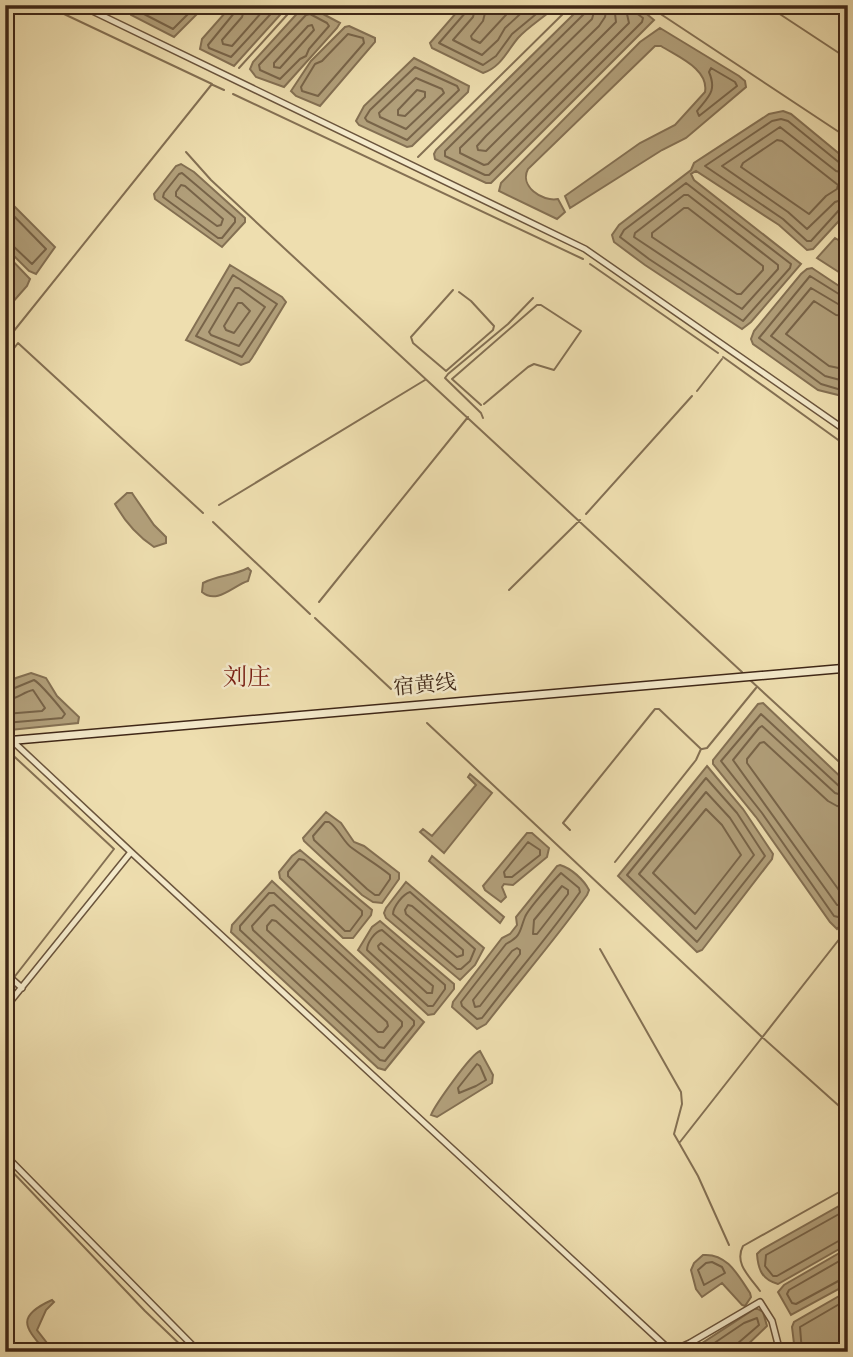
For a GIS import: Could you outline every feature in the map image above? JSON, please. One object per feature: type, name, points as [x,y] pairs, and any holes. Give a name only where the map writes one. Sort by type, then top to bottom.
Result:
[{"type":"main road","name":"宿黄线","points":[[7,739],[848,668]]},
{"type":"street","points":[[80,5],[585,249],[848,432]]},
{"type":"street","points":[[7,739],[671,1351],[760,1303],[772,1321],[780,1352]]},
{"type":"street","points":[[5,1008],[131,852]]},
{"type":"street","points":[[10,977],[22,988]]},
{"type":"street","points":[[5,1155],[199,1352]]},
{"type":"water","points":[[136,5],[206,5],[174,37],[131,15]]},
{"type":"water","points":[[232,5],[289,5],[234,66],[200,49],[202,39]]},
{"type":"water","points":[[463,5],[557,5],[518,38],[499,63],[483,73],[432,48],[430,43]]},
{"type":"water","points":[[583,5],[636,5],[654,20],[491,183],[435,159],[436,150]]},
{"type":"water","points":[[308,6],[340,23],[337,28],[284,87],[256,77],[250,69],[253,62],[303,7]]},
{"type":"water","points":[[349,26],[375,38],[375,42],[320,106],[296,96],[291,91],[311,61]]},
{"type":"water","points":[[660,28],[739,76],[745,81],[746,87],[686,138],[662,150],[570,208],[565,196],[640,143],[675,125],[705,92],[702,77],[691,64],[661,46],[655,46],[528,169],[526,175],[529,187],[545,198],[558,199],[565,212],[557,219],[499,191],[501,183],[640,42]]},
{"type":"water","points":[[414,58],[469,86],[468,92],[412,146],[407,147],[359,125],[356,121],[364,106]]},
{"type":"water","points":[[783,111],[791,114],[848,161],[848,211],[813,249],[807,250],[779,225],[696,171],[691,174],[694,180],[801,264],[742,329],[645,265],[614,242],[612,235],[619,225],[691,170],[694,163],[769,114]]},
{"type":"water","points":[[181,164],[194,172],[245,218],[245,222],[222,247],[155,199],[154,194],[176,166]]},
{"type":"water","points":[[5,197],[55,247],[36,274],[29,271],[5,247]]},
{"type":"water","points":[[835,238],[848,246],[848,278],[817,258]]},
{"type":"water","points":[[5,253],[30,279],[11,304],[5,299]]},
{"type":"water","points":[[230,265],[286,302],[252,358],[241,365],[186,340]]},
{"type":"water","points":[[812,268],[848,292],[848,401],[838,395],[818,390],[753,344],[751,339],[754,331],[801,274]]},
{"type":"water","points":[[127,493],[132,493],[154,525],[166,537],[166,543],[154,547],[127,522],[115,504]]},
{"type":"water","points":[[248,568],[251,571],[248,581],[225,593],[214,596],[202,592],[203,583]]},
{"type":"water","points":[[31,673],[46,678],[57,696],[79,717],[78,723],[10,730],[5,728],[5,686],[16,678]]},
{"type":"water","points":[[763,703],[848,784],[848,917],[837,929],[756,817],[713,764],[713,760],[758,704]]},
{"type":"water","points":[[707,766],[743,809],[773,854],[772,859],[702,950],[697,952],[618,876]]},
{"type":"water","points":[[470,774],[492,793],[444,853],[420,832],[423,829],[432,836],[476,785],[468,777]]},
{"type":"water","points":[[326,812],[341,823],[354,842],[364,846],[399,873],[399,879],[382,903],[373,902],[362,895],[304,841],[303,838]]},
{"type":"water","points":[[527,833],[532,833],[549,848],[547,857],[513,885],[504,884],[502,887],[506,897],[501,902],[483,886]]},
{"type":"water","points":[[300,850],[372,910],[353,938],[343,938],[280,878],[279,872]]},
{"type":"water","points":[[432,856],[504,917],[500,923],[429,861]]},
{"type":"water","points":[[560,865],[581,878],[589,890],[587,895],[486,1024],[477,1029],[452,1007],[453,1002],[502,938],[510,934],[517,925],[516,917]]},
{"type":"water","points":[[272,881],[424,1022],[385,1070],[378,1068],[231,932],[232,925]]},
{"type":"water","points":[[406,882],[484,948],[475,965],[460,980],[386,918],[386,908]]},
{"type":"water","points":[[380,921],[454,984],[454,989],[434,1014],[428,1015],[358,950],[372,927]]},
{"type":"water","points":[[480,1051],[493,1075],[492,1083],[437,1117],[431,1115],[462,1070]]},
{"type":"water","points":[[848,1201],[848,1244],[778,1284],[765,1277],[757,1254],[761,1250]]},
{"type":"water","points":[[848,1248],[848,1284],[791,1315],[778,1292],[784,1285]]},
{"type":"water","points":[[703,1255],[719,1258],[731,1266],[750,1293],[751,1297],[745,1306],[722,1283],[702,1297],[696,1289],[691,1270]]},
{"type":"water","points":[[848,1291],[848,1352],[795,1352],[792,1327],[794,1322]]},
{"type":"water","points":[[52,1300],[54,1302],[46,1310],[37,1330],[54,1352],[46,1352],[33,1336],[27,1323],[32,1312]]},
{"type":"water","points":[[756,1308],[763,1312],[767,1326],[740,1352],[682,1352],[696,1347]]},
{"type":"waterway","points":[[5,342],[212,84],[45,5]]},
{"type":"waterway","points":[[239,68],[296,5]]},
{"type":"waterway","points":[[418,157],[572,5]]},
{"type":"waterway","points":[[647,5],[848,138]]},
{"type":"waterway","points":[[766,5],[848,59]]},
{"type":"waterway","points":[[213,85],[224,90]]},
{"type":"waterway","points":[[233,94],[583,259]]},
{"type":"waterway","points":[[186,152],[211,180],[742,672]]},
{"type":"waterway","points":[[590,264],[718,353]]},
{"type":"waterway","points":[[453,290],[411,337],[413,343],[446,371],[493,330],[494,326],[459,292]]},
{"type":"waterway","points":[[483,418],[445,378],[508,324],[533,298]]},
{"type":"waterway","points":[[481,405],[452,379],[537,305],[581,331],[554,370],[534,364],[484,404]]},
{"type":"waterway","points":[[5,360],[18,343],[203,513]]},
{"type":"waterway","points":[[723,357],[848,447]]},
{"type":"waterway","points":[[697,391],[722,359]]},
{"type":"waterway","points":[[219,505],[425,380]]},
{"type":"waterway","points":[[586,514],[692,396]]},
{"type":"waterway","points":[[319,602],[468,417]]},
{"type":"waterway","points":[[509,590],[580,520]]},
{"type":"waterway","points":[[213,522],[310,614]]},
{"type":"waterway","points":[[315,618],[391,689]]},
{"type":"waterway","points":[[750,680],[848,770]]},
{"type":"waterway","points":[[702,749],[707,748],[756,688]]},
{"type":"waterway","points":[[570,830],[563,823],[655,709],[659,709],[701,749],[696,760],[615,862]]},
{"type":"waterway","points":[[427,723],[762,1037],[848,1114]]},
{"type":"waterway","points":[[5,748],[114,849],[5,989]]},
{"type":"waterway","points":[[680,1142],[848,928]]},
{"type":"waterway","points":[[600,949],[681,1092],[682,1104],[674,1134],[698,1176],[729,1245]]},
{"type":"waterway","points":[[5,1164],[145,1311],[188,1352]]},
{"type":"waterway","points":[[760,1291],[742,1264],[740,1258],[743,1246],[848,1187]]},
{"type":"district","name":"刘庄","points":[[247,678]]}]
